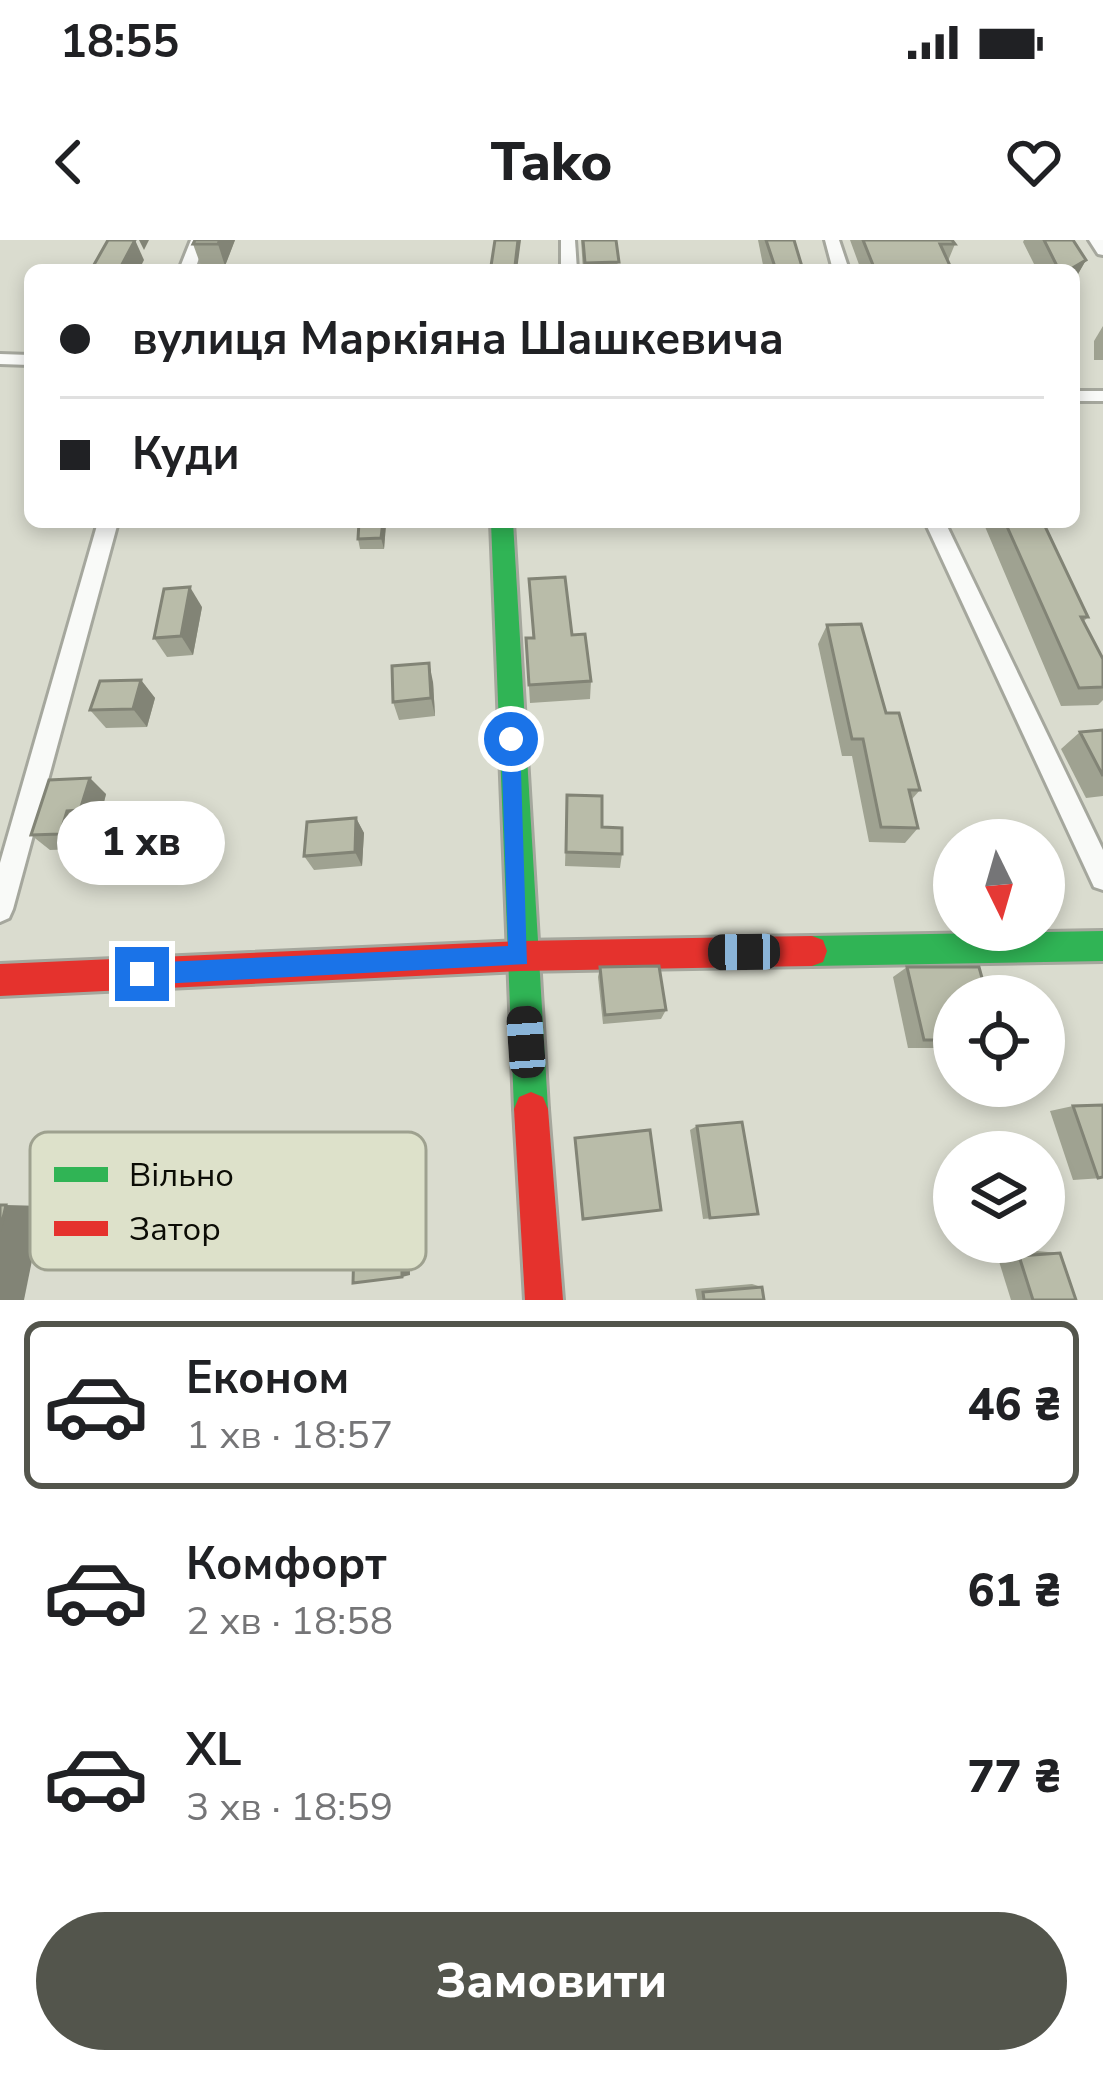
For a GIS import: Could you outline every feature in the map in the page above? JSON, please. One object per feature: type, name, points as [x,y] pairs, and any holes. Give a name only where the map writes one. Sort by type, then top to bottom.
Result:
[{"type":"street","points":[[1096,240],[1103,251]]},
{"type":"street","points":[[0,909],[106,528]]},
{"type":"street","points":[[502,528],[520,956],[544,1300]]},
{"type":"street","points":[[938,528],[1102,874]]},
{"type":"street","points":[[0,980],[520,956],[1103,946]]},
{"type":"building","points":[[108,240],[135,240],[122,264],[94,264]]},
{"type":"building","points":[[195,240],[220,240],[218,244],[193,244]]},
{"type":"building","points":[[495,240],[518,240],[515,264],[491,264]]},
{"type":"building","points":[[583,240],[616,240],[619,262],[585,263]]},
{"type":"building","points":[[766,240],[794,240],[801,264],[774,264]]},
{"type":"building","points":[[863,240],[952,240],[955,244],[940,244],[949,264],[873,264]]},
{"type":"building","points":[[1044,240],[1073,240],[1086,260],[1079,264],[1056,264]]},
{"type":"building","points":[[359,528],[382,528],[381,538],[358,539]]},
{"type":"building","points":[[1008,528],[1046,528],[1088,617],[1081,617],[1103,659],[1103,687],[1079,688]]},
{"type":"building","points":[[565,577],[572,635],[585,634],[591,681],[529,685],[526,638],[534,638],[529,579]]},
{"type":"building","points":[[190,587],[181,636],[154,638],[164,589]]},
{"type":"building","points":[[861,624],[886,713],[899,713],[920,790],[909,790],[918,828],[881,827],[863,739],[852,739],[827,625]]},
{"type":"building","points":[[429,663],[431,698],[393,702],[392,666]]},
{"type":"building","points":[[141,680],[133,709],[90,710],[100,681]]},
{"type":"building","points":[[1103,730],[1103,776],[1080,732]]},
{"type":"building","points":[[90,778],[80,810],[67,811],[60,834],[31,835],[49,780]]},
{"type":"building","points":[[567,795],[602,796],[602,827],[622,828],[622,854],[566,852]]},
{"type":"building","points":[[356,818],[355,852],[304,856],[307,822]]},
{"type":"building","points":[[659,966],[666,1010],[605,1015],[600,967]]},
{"type":"building","points":[[907,967],[979,967],[981,975],[933,975],[933,1040],[924,1040]]},
{"type":"building","points":[[1103,1105],[1103,1177],[1098,1178],[1073,1106]]},
{"type":"building","points":[[742,1122],[758,1214],[710,1218],[697,1126]]},
{"type":"building","points":[[650,1130],[661,1210],[583,1219],[575,1138]]},
{"type":"building","points":[[1021,1263],[1063,1263],[1076,1300],[1033,1300]]},
{"type":"building","points":[[353,1270],[402,1270],[402,1277],[353,1283]]},
{"type":"building","points":[[762,1287],[764,1300],[704,1300],[703,1292]]},
{"type":"traffic: fast","points":[[502,528],[531,1109]]},
{"type":"traffic: fast","points":[[812,951],[1103,946]]},
{"type":"traffic: jam","points":[[0,980],[520,956],[812,951]]},
{"type":"traffic: jam","points":[[531,1109],[544,1300]]},
{"type":"route","points":[[142,974],[520,956],[511,739]]}]
